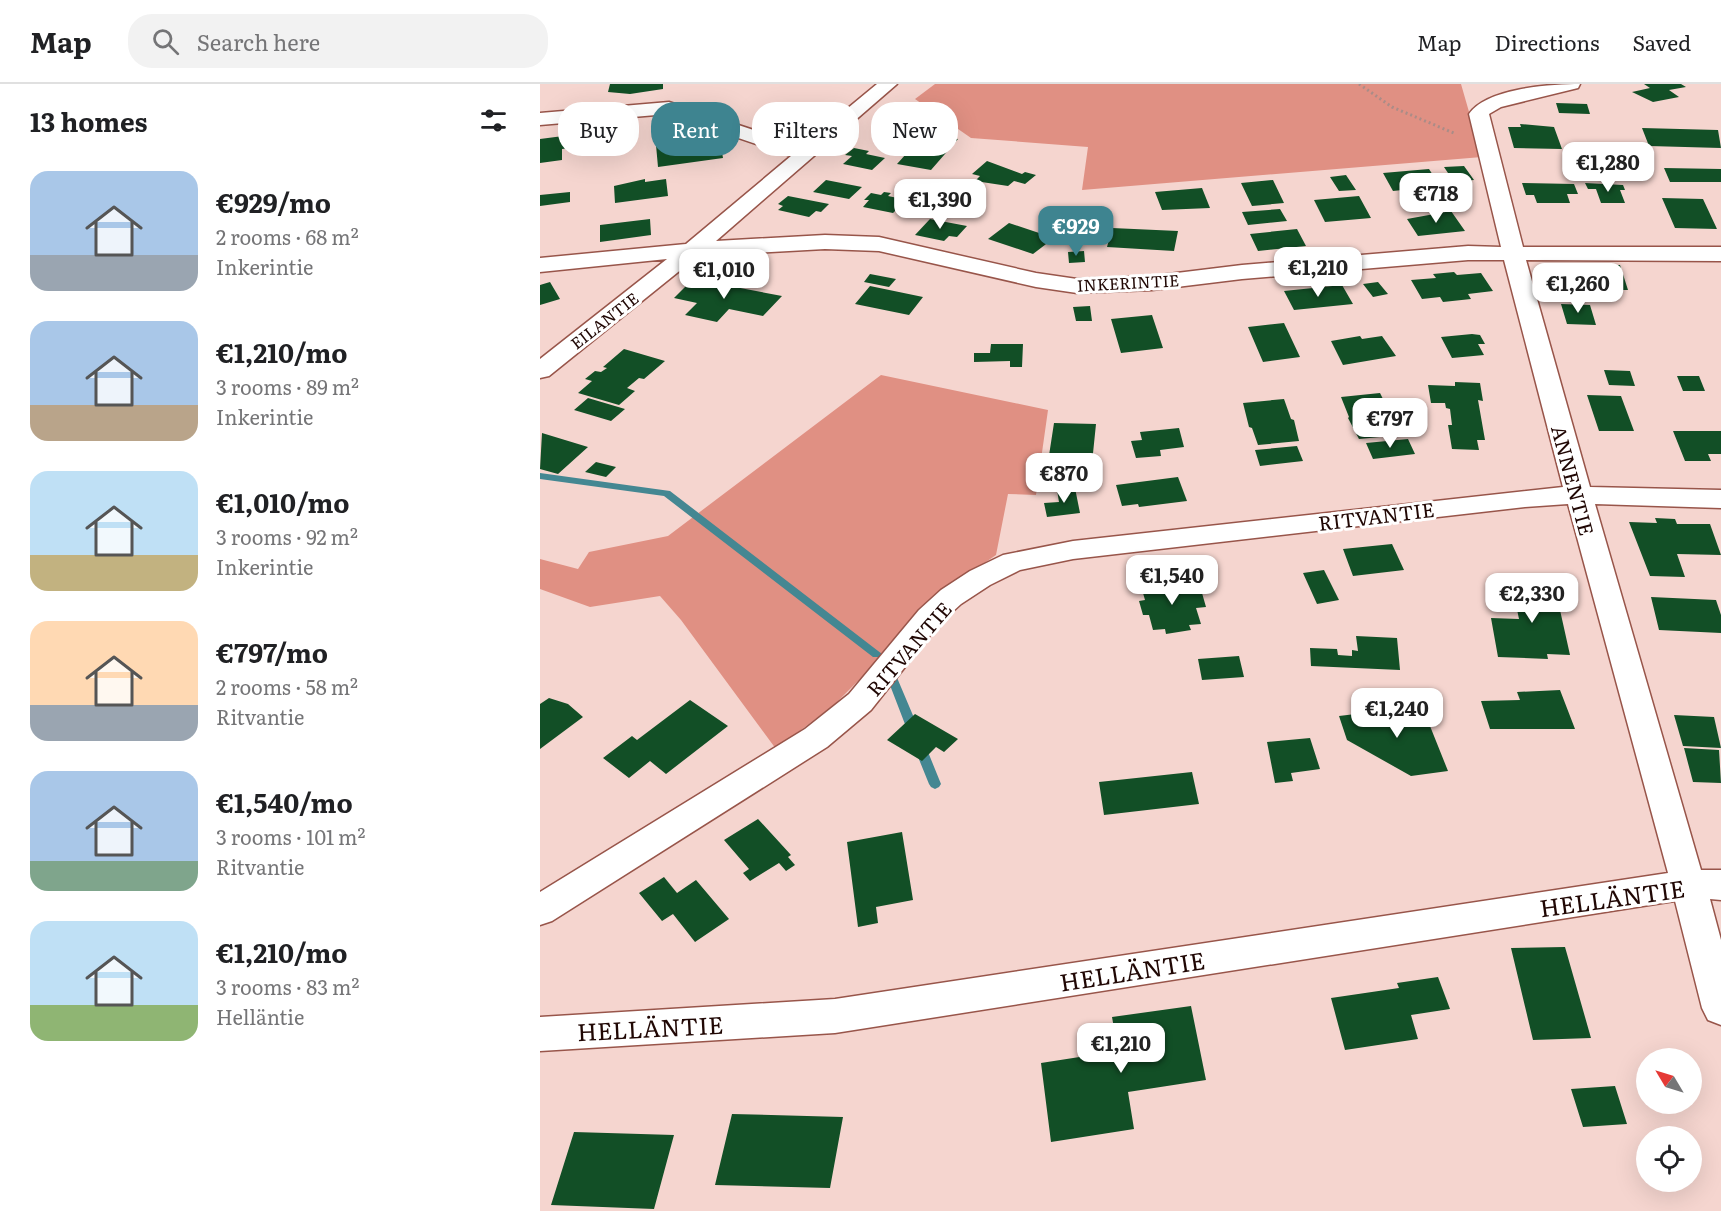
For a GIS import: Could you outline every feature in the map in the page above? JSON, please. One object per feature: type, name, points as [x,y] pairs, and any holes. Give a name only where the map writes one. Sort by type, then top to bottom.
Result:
[{"type":"street","name":"EILANTIE","points":[[859,108],[888,84]]},
{"type":"street","name":"ANNENTIE","points":[[1571,84],[1483,108],[1479,114],[1578,495],[1705,885],[1721,1008]]},
{"type":"street","points":[[540,119],[669,108],[752,135]]},
{"type":"street","name":"EILANTIE","points":[[540,371],[692,250],[802,156]]},
{"type":"street","name":"INKERINTIE","points":[[540,265],[692,250],[825,242],[879,244],[1036,280],[1077,286],[1152,283],[1242,272],[1456,254],[1513,252],[1721,254]]},
{"type":"street","name":"RITVANTIE","points":[[540,910],[816,738],[860,702],[929,617],[951,597],[980,578],[1013,562],[1096,548],[1525,498],[1578,495],[1721,499]]},
{"type":"street","name":"HELLÄNTIE","points":[[540,1034],[835,1016],[1705,885]]},
{"type":"path","points":[[1359,84],[1371,95],[1390,103],[1401,112],[1487,148]]},
{"type":"shaded area","points":[[935,84],[1461,84],[1482,157],[1082,190],[1088,147],[971,138],[958,129],[958,102],[919,102],[915,99]]},
{"type":"shaded area","points":[[881,375],[1048,410],[1036,495],[1008,494],[996,555],[922,606],[862,677],[835,704],[776,749],[681,620],[660,596],[590,607],[540,589],[540,559],[578,569],[589,552],[668,536]]},
{"type":"building","points":[[610,84],[663,84],[663,89],[630,94],[608,92]]},
{"type":"building","points":[[1644,84],[1681,84],[1686,87],[1669,90],[1679,97],[1653,102],[1632,92],[1650,88]]},
{"type":"building","points":[[1556,103],[1587,104],[1590,114],[1559,113]]},
{"type":"building","points":[[1520,124],[1554,127],[1562,149],[1514,148],[1508,127],[1521,127]]},
{"type":"building","points":[[1642,128],[1718,130],[1721,148],[1649,146]]},
{"type":"building","points":[[558,137],[558,156],[562,156],[562,160],[540,163],[540,139]]},
{"type":"building","points":[[859,149],[869,151],[866,154],[871,156],[885,158],[872,170],[843,164],[852,156],[859,156]]},
{"type":"building","points":[[657,156],[723,156],[723,158],[658,167]]},
{"type":"building","points":[[904,156],[943,156],[931,170],[897,164]]},
{"type":"building","points":[[987,161],[1022,174],[1025,172],[1036,175],[1025,184],[1014,181],[1008,186],[975,181],[980,176],[972,174]]},
{"type":"building","points":[[1464,166],[1474,180],[1454,182],[1444,167]]},
{"type":"building","points":[[1664,168],[1721,169],[1721,182],[1670,182]]},
{"type":"building","points":[[1429,169],[1440,186],[1393,191],[1383,173]]},
{"type":"building","points":[[1346,175],[1356,190],[1339,191],[1330,177]]},
{"type":"building","points":[[645,179],[645,182],[666,179],[668,196],[615,203],[614,186]]},
{"type":"building","points":[[826,180],[862,187],[849,199],[813,192]]},
{"type":"building","points":[[1273,180],[1284,203],[1252,206],[1241,183]]},
{"type":"building","points":[[1522,183],[1574,184],[1578,194],[1567,194],[1570,203],[1537,203],[1534,195],[1526,195]]},
{"type":"building","points":[[1585,183],[1623,185],[1625,190],[1620,190],[1625,203],[1601,203],[1596,189],[1588,189]]},
{"type":"building","points":[[1202,188],[1210,208],[1162,210],[1155,192]]},
{"type":"building","points":[[570,192],[570,202],[540,206],[540,195]]},
{"type":"building","points":[[884,192],[891,193],[888,196],[912,201],[906,207],[900,206],[893,213],[863,207],[869,200],[864,200],[871,193],[881,195]]},
{"type":"building","points":[[788,196],[829,204],[821,212],[816,211],[809,217],[778,210],[783,206],[778,204]]},
{"type":"building","points":[[1359,196],[1371,218],[1325,222],[1314,200]]},
{"type":"building","points":[[1662,198],[1703,199],[1717,229],[1675,228]]},
{"type":"building","points":[[1280,209],[1287,221],[1248,225],[1242,212]]},
{"type":"building","points":[[1451,211],[1465,231],[1418,236],[1407,219]]},
{"type":"building","points":[[650,219],[651,235],[600,242],[600,225]]},
{"type":"building","points":[[930,219],[967,226],[957,237],[949,236],[944,241],[915,235]]},
{"type":"building","points":[[1009,223],[1054,238],[1033,254],[988,239]]},
{"type":"building","points":[[1112,228],[1178,231],[1174,251],[1107,247]]},
{"type":"building","points":[[1297,229],[1306,246],[1258,251],[1250,234]]},
{"type":"building","points":[[1084,251],[1085,262],[1069,263],[1068,252]]},
{"type":"building","points":[[1562,265],[1620,265],[1628,290],[1588,290],[1584,281],[1568,281]]},
{"type":"building","points":[[1454,272],[1457,275],[1481,273],[1493,291],[1468,294],[1471,299],[1443,302],[1440,297],[1422,299],[1411,280],[1436,278],[1433,274]]},
{"type":"building","points":[[870,274],[896,279],[889,287],[864,282]]},
{"type":"building","points":[[693,279],[782,296],[763,316],[729,309],[717,322],[685,315],[697,303],[674,298]]},
{"type":"building","points":[[550,282],[560,299],[540,305],[540,285]]},
{"type":"building","points":[[1378,282],[1388,294],[1373,297],[1363,284]]},
{"type":"building","points":[[1342,285],[1353,304],[1294,310],[1284,291]]},
{"type":"building","points":[[870,286],[923,297],[909,315],[855,304]]},
{"type":"building","points":[[1561,304],[1590,305],[1596,325],[1567,324]]},
{"type":"building","points":[[1090,306],[1092,321],[1076,321],[1073,307]]},
{"type":"building","points":[[1152,315],[1163,348],[1121,353],[1111,319]]},
{"type":"building","points":[[1284,323],[1300,357],[1263,362],[1248,327]]},
{"type":"building","points":[[1480,335],[1485,344],[1478,344],[1484,355],[1452,358],[1441,337]]},
{"type":"building","points":[[1360,336],[1362,339],[1382,336],[1396,356],[1343,365],[1331,341]]},
{"type":"building","points":[[991,344],[1023,344],[1022,367],[1010,367],[1010,361],[974,362],[974,353],[990,353]]},
{"type":"building","points":[[624,349],[665,361],[644,379],[639,378],[627,388],[635,391],[619,405],[578,393],[592,381],[585,379],[595,371],[601,372],[607,368],[603,367]]},
{"type":"building","points":[[1604,370],[1630,371],[1635,386],[1609,385]]},
{"type":"building","points":[[1677,376],[1699,376],[1705,391],[1683,391]]},
{"type":"building","points":[[1455,382],[1480,383],[1483,401],[1478,400],[1485,440],[1477,440],[1479,450],[1452,449],[1448,425],[1452,425],[1450,409],[1446,408],[1445,403],[1431,403],[1428,385],[1455,386]]},
{"type":"building","points":[[1380,393],[1388,409],[1392,410],[1401,435],[1359,439],[1348,418],[1341,397]]},
{"type":"building","points":[[1587,395],[1621,396],[1634,431],[1599,431]]},
{"type":"building","points":[[588,398],[625,409],[611,421],[574,410]]},
{"type":"building","points":[[1284,399],[1291,419],[1294,420],[1299,441],[1258,445],[1252,428],[1249,427],[1243,403]]},
{"type":"building","points":[[1054,423],[1096,424],[1092,463],[1048,462]]},
{"type":"building","points":[[1179,428],[1184,447],[1160,450],[1161,456],[1136,458],[1131,441],[1142,440],[1140,432]]},
{"type":"building","points":[[1673,431],[1721,431],[1721,454],[1708,454],[1711,461],[1685,461]]},
{"type":"building","points":[[542,433],[588,447],[558,474],[540,469]]},
{"type":"building","points":[[1408,439],[1415,454],[1373,459],[1366,443]]},
{"type":"building","points":[[1297,446],[1303,461],[1260,466],[1255,450]]},
{"type":"building","points":[[596,462],[616,467],[606,477],[585,472]]},
{"type":"building","points":[[1178,477],[1187,501],[1139,507],[1138,504],[1122,506],[1116,485]]},
{"type":"building","points":[[1075,488],[1080,513],[1047,517],[1044,503],[1059,502],[1057,490]]},
{"type":"building","points":[[1655,518],[1675,519],[1677,524],[1710,524],[1721,555],[1677,554],[1685,577],[1650,576],[1629,522],[1657,523]]},
{"type":"building","points":[[1392,544],[1404,570],[1353,576],[1343,549]]},
{"type":"building","points":[[1324,570],[1339,600],[1317,604],[1303,573]]},
{"type":"building","points":[[1188,580],[1192,594],[1202,593],[1206,607],[1196,608],[1201,624],[1189,625],[1191,630],[1166,634],[1165,629],[1153,630],[1149,615],[1143,615],[1139,601],[1145,600],[1141,586]]},
{"type":"building","points":[[1511,581],[1554,583],[1570,655],[1547,654],[1548,659],[1498,657],[1491,618],[1519,619]]},
{"type":"building","points":[[1651,597],[1716,600],[1721,615],[1721,633],[1659,630]]},
{"type":"building","points":[[1356,636],[1397,638],[1400,670],[1311,666],[1310,648],[1337,649],[1338,655],[1352,656],[1352,650],[1358,651]]},
{"type":"building","points":[[1239,656],[1244,677],[1202,680],[1198,659]]},
{"type":"building","points":[[1560,690],[1575,729],[1490,729],[1481,701],[1520,700],[1517,692]]},
{"type":"building","points":[[549,698],[568,704],[583,717],[540,749],[540,704]]},
{"type":"building","points":[[690,700],[728,726],[666,774],[650,761],[629,778],[603,758],[632,736],[637,740]]},
{"type":"building","points":[[1422,706],[1448,771],[1411,776],[1347,740],[1339,716]]},
{"type":"building","points":[[915,714],[958,739],[944,752],[936,747],[922,761],[887,740]]},
{"type":"building","points":[[1674,715],[1714,717],[1721,748],[1683,746]]},
{"type":"building","points":[[1310,738],[1320,769],[1291,773],[1293,781],[1275,783],[1267,742]]},
{"type":"building","points":[[1684,748],[1719,750],[1721,783],[1693,782]]},
{"type":"building","points":[[1192,772],[1199,804],[1104,815],[1099,782]]},
{"type":"building","points":[[758,819],[791,855],[788,857],[795,865],[786,871],[779,863],[750,881],[743,873],[749,869],[724,840]]},
{"type":"building","points":[[902,832],[913,900],[876,907],[878,923],[858,927],[847,842]]},
{"type":"building","points":[[664,877],[677,893],[696,880],[729,919],[695,942],[673,914],[662,921],[639,893]]},
{"type":"building","points":[[1565,947],[1591,1038],[1533,1040],[1511,948]]},
{"type":"building","points":[[1438,977],[1450,1009],[1411,1015],[1418,1039],[1345,1050],[1331,998],[1399,988],[1397,983]]},
{"type":"building","points":[[1191,1006],[1206,1080],[1128,1092],[1134,1129],[1051,1142],[1041,1063],[1118,1051],[1112,1017]]},
{"type":"building","points":[[1615,1086],[1627,1124],[1583,1127],[1571,1089]]},
{"type":"building","points":[[732,1114],[843,1117],[830,1188],[715,1185]]},
{"type":"building","points":[[574,1132],[674,1135],[654,1209],[551,1205]]},
{"type":"waterway","points":[[540,476],[667,493],[877,654]]},
{"type":"waterway","points":[[893,680],[914,732]]},
{"type":"waterway","points":[[920,747],[935,784]]}]
